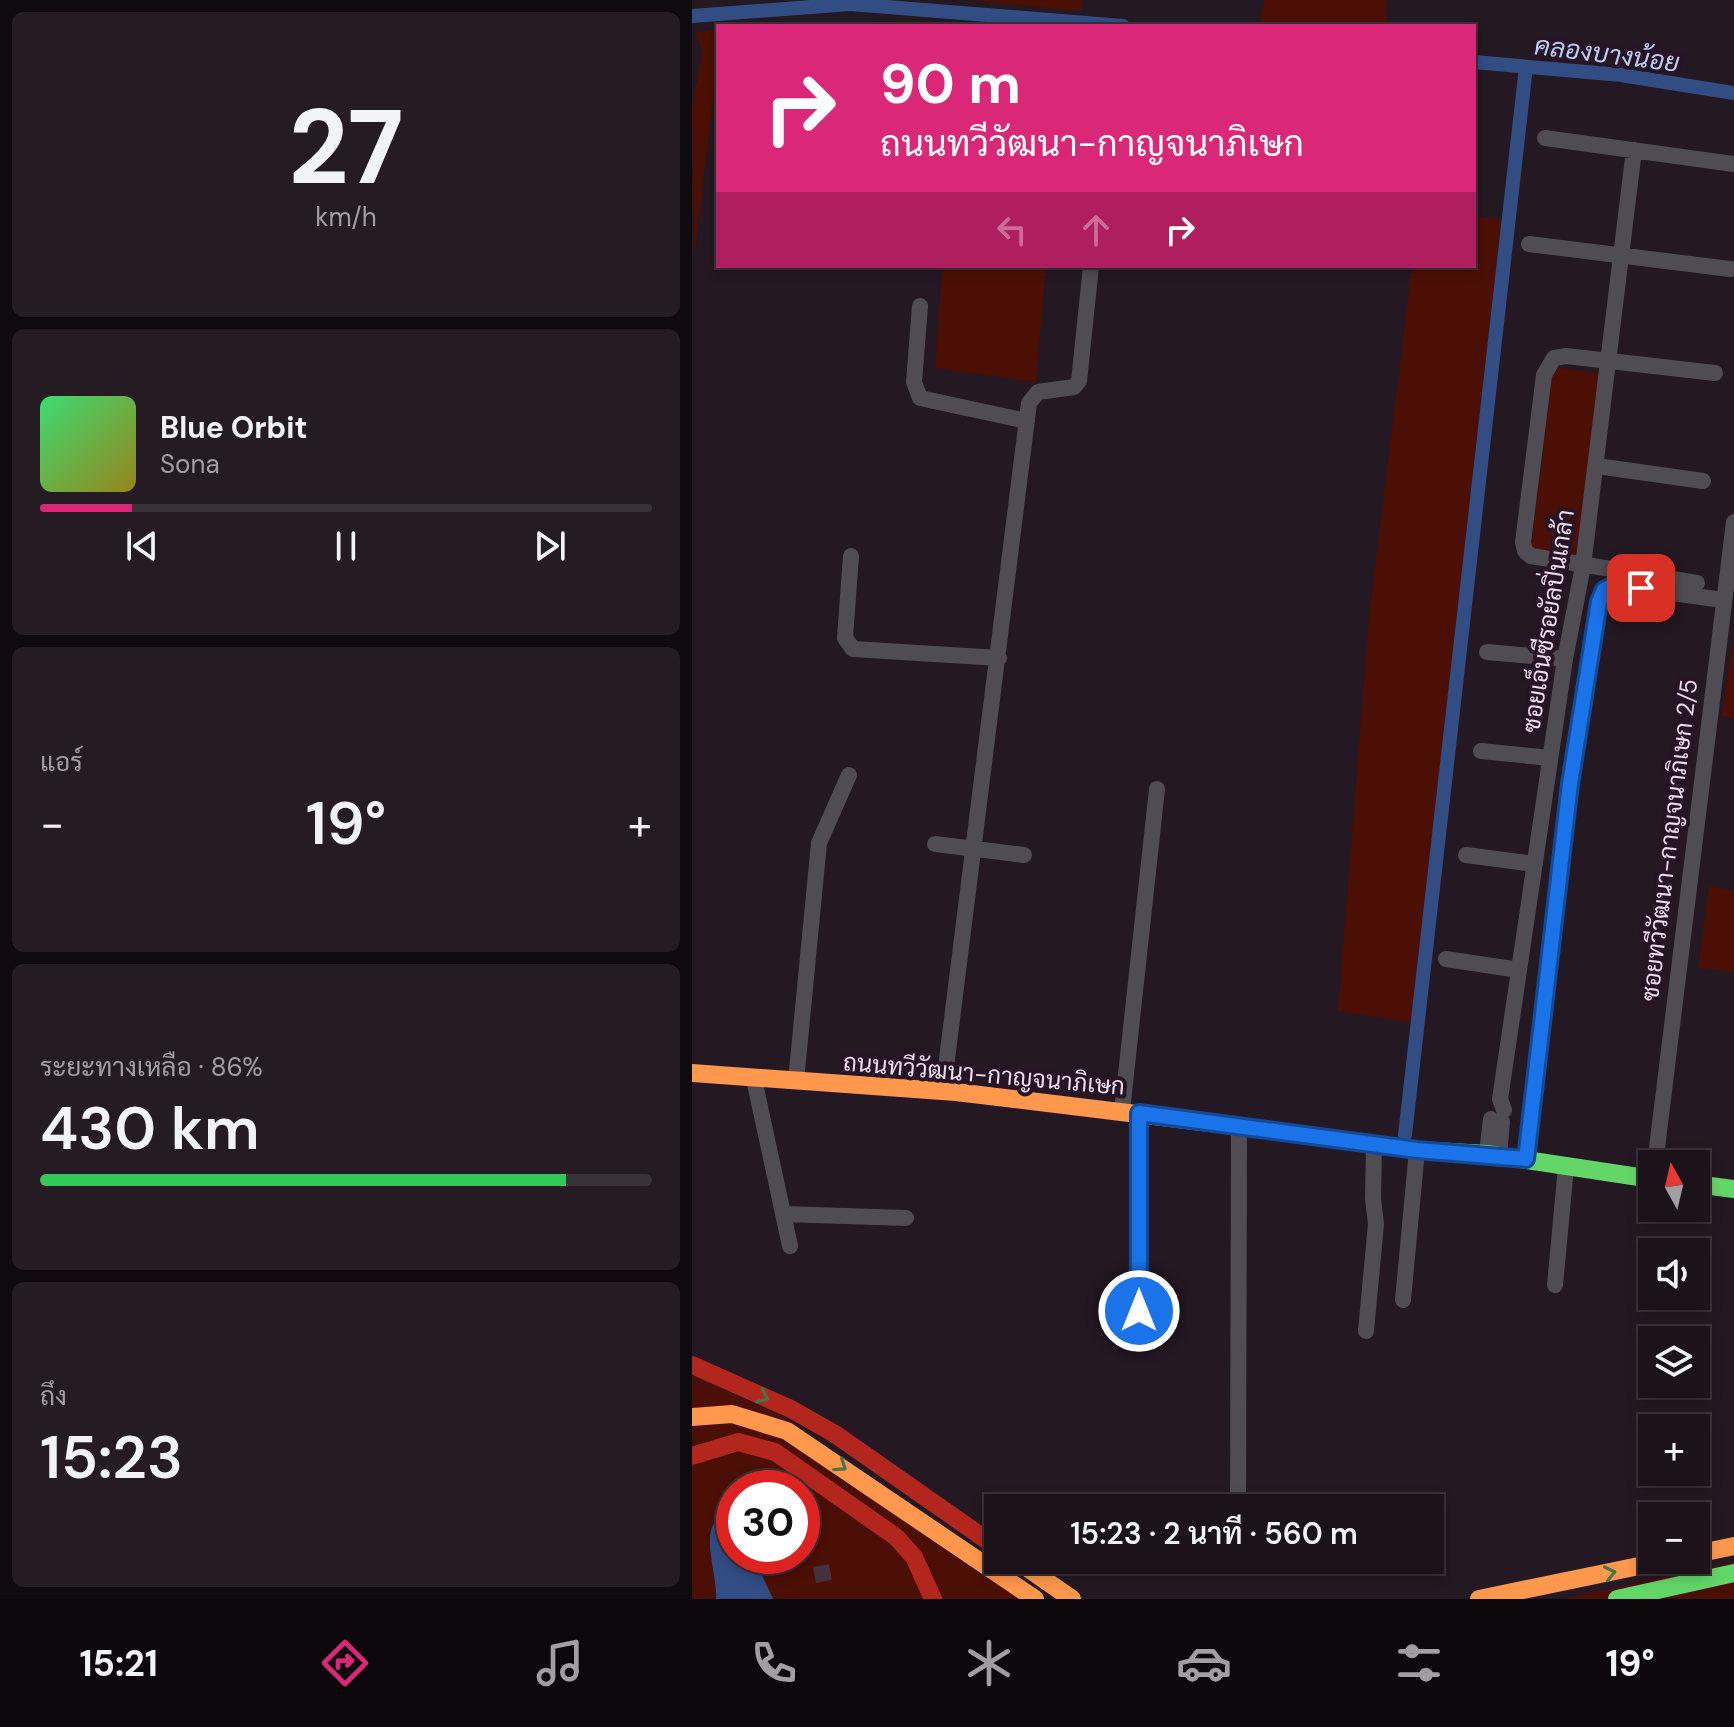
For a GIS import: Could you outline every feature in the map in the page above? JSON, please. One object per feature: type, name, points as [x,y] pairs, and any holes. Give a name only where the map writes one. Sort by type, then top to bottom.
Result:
[{"type":"main road","name":"ถนนทวีวัฒนา-กาญจนาภิเษก","points":[[692,1073],[943,1091],[1130,1112],[1374,1145],[1526,1159],[1638,1177]]},
{"type":"main road","points":[[1710,1186],[1734,1189]]},
{"type":"main road","points":[[692,1365],[791,1409],[835,1434],[984,1538]]},
{"type":"main road","points":[[692,1417],[732,1414],[787,1431],[1035,1599]]},
{"type":"main road","points":[[692,1456],[706,1449],[738,1442],[775,1452],[896,1537],[914,1557],[933,1599]]},
{"type":"main road","points":[[1710,1551],[1734,1546]]},
{"type":"main road","points":[[1479,1599],[1638,1567]]},
{"type":"main road","points":[[1617,1599],[1734,1573]]},
{"type":"main road","points":[[1036,1574],[1072,1599]]},
{"type":"main road","points":[[1517,1599],[1572,1581]]},
{"type":"street","points":[[1545,138],[1734,164]]},
{"type":"street","name":"ซอยเอ็นซีรอยัลปิ่นเกล้า","points":[[1493,1155],[1565,659],[1583,566],[1634,150]]},
{"type":"street","points":[[1529,244],[1730,269]]},
{"type":"street","points":[[943,1091],[1029,403],[1038,392],[1074,387],[1079,381],[1091,268]]},
{"type":"street","points":[[920,306],[914,382],[920,398],[1027,421]]},
{"type":"street","points":[[1697,583],[1531,556],[1525,551],[1523,542],[1546,366],[1554,358],[1566,356],[1715,373]]},
{"type":"street","points":[[1597,466],[1703,481]]},
{"type":"street","name":"ซอยทวีวัฒนา-กาญจนาภิเษก 2/5","points":[[1657,1150],[1734,522]]},
{"type":"street","points":[[851,556],[845,638],[853,649],[999,658]]},
{"type":"street","points":[[1526,1159],[1570,784],[1599,602],[1604,590],[1614,585],[1723,600]]},
{"type":"street","points":[[1487,652],[1565,659]]},
{"type":"street","points":[[1481,751],[1550,758]]},
{"type":"street","points":[[796,1081],[819,843],[849,775]]},
{"type":"street","points":[[1139,1311],[1130,1112],[1157,789]]},
{"type":"street","points":[[935,844],[1024,855]]},
{"type":"street","points":[[1466,855],[1535,864]]},
{"type":"street","points":[[1446,959],[1519,970]]},
{"type":"street","points":[[754,1079],[790,1246]]},
{"type":"street","points":[[1238,1494],[1239,1128]]},
{"type":"street","points":[[1366,1331],[1376,1224],[1374,1145]]},
{"type":"street","points":[[1403,1300],[1417,1150]]},
{"type":"street","points":[[1555,1285],[1566,1167]]},
{"type":"street","points":[[783,1214],[906,1218]]},
{"type":"shaded area","points":[[969,0],[1082,0],[1081,11]]},
{"type":"shaded area","points":[[1264,0],[1387,0],[1385,24],[1261,24]]},
{"type":"shaded area","points":[[929,21],[956,24],[773,24]]},
{"type":"shaded area","points":[[716,30],[716,76],[694,258],[692,108],[702,53],[696,32]]},
{"type":"shaded area","points":[[1476,216],[1511,221],[1422,1024],[1338,1011],[1369,616],[1412,268],[1476,268]]},
{"type":"shaded area","points":[[942,268],[1046,268],[1036,382],[935,368]]},
{"type":"shaded area","points":[[1553,367],[1600,373],[1577,555],[1531,549]]},
{"type":"shaded area","points":[[1734,641],[1734,718],[1722,716]]},
{"type":"shaded area","points":[[1709,886],[1734,891],[1734,972],[1698,968]]},
{"type":"shaded area","points":[[692,1375],[788,1419],[984,1568],[984,1574],[992,1574],[1025,1599],[692,1599]]},
{"type":"shaded area","points":[[1734,1562],[1734,1599],[1562,1599],[1678,1574],[1710,1574],[1710,1567]]},
{"type":"water","points":[[716,1521],[716,1574],[761,1574],[773,1599],[716,1599],[710,1546]]},
{"type":"building","points":[[829,1564],[832,1580],[816,1583],[814,1574],[820,1574],[820,1566]]},
{"type":"waterway","name":"คลองบางน้อย","points":[[692,16],[850,4],[1098,24]]},
{"type":"waterway","name":"คลองบางน้อย","points":[[1476,62],[1621,75],[1734,93]]},
{"type":"waterway","points":[[1405,1135],[1526,67]]},
{"type":"traffic: fast","points":[[1260,1129],[1417,1150],[1487,1154],[1638,1177]]},
{"type":"traffic: fast","points":[[1710,1186],[1734,1189]]},
{"type":"traffic: fast","points":[[1617,1599],[1734,1573]]},
{"type":"traffic: slow","points":[[692,1073],[956,1092],[1260,1129]]},
{"type":"traffic: slow","points":[[692,1417],[732,1414],[787,1431],[1035,1599]]},
{"type":"traffic: slow","points":[[1710,1551],[1734,1546]]},
{"type":"traffic: slow","points":[[1479,1599],[1638,1566]]},
{"type":"traffic: slow","points":[[1036,1574],[1072,1599]]},
{"type":"traffic: jam","points":[[692,1365],[791,1409],[835,1434],[984,1538]]},
{"type":"traffic: jam","points":[[692,1456],[738,1442],[775,1452],[896,1537],[914,1557],[933,1599]]},
{"type":"route","points":[[1139,1311],[1139,1113],[1417,1150],[1526,1159],[1542,1000],[1570,784],[1599,602],[1604,590],[1614,585],[1641,588]]}]
